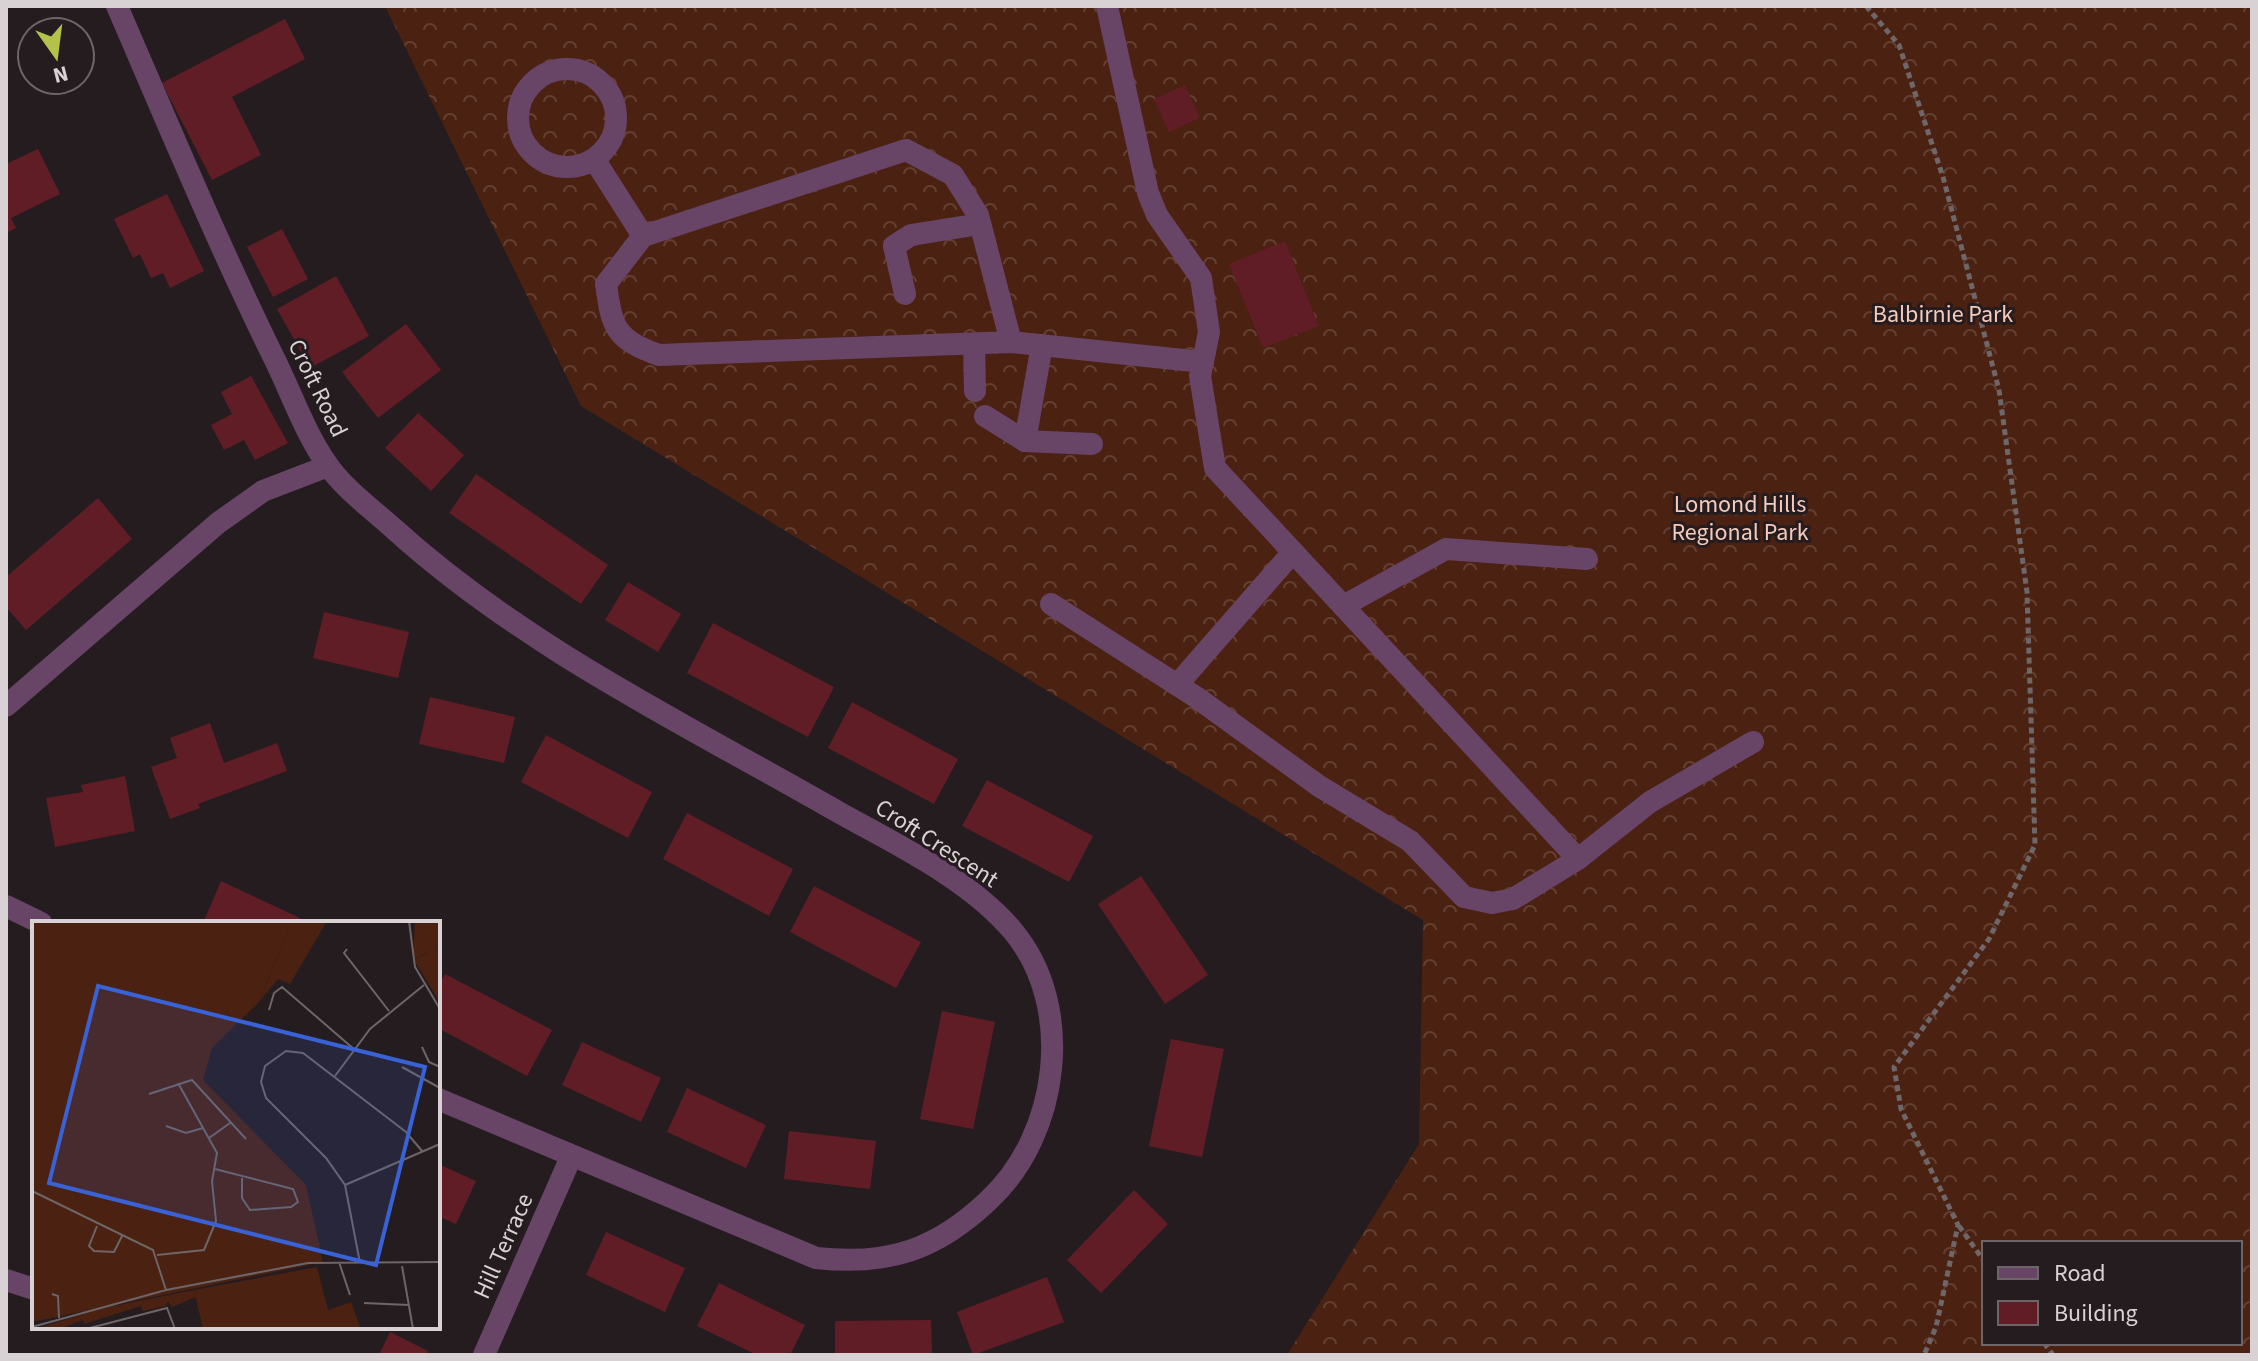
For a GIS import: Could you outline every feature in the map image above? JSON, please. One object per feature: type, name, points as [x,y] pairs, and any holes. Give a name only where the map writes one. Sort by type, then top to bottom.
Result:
[{"type":"street","name":"Croft Road","points":[[6,706],[218,523],[263,491],[328,466],[228,266],[117,6]]},
{"type":"street","points":[[1107,6],[1148,193],[1157,215],[1201,278],[1209,332],[1200,376],[1215,468],[1578,859]]},
{"type":"street","points":[[579,71],[594,77],[610,95],[616,118],[614,134],[594,159],[563,168],[540,159],[524,142],[518,110],[524,95],[547,73],[579,71]]},
{"type":"street","points":[[1011,342],[980,224],[953,175],[906,150],[643,236],[606,284],[611,322],[629,344],[659,355],[1011,342],[1203,362]]},
{"type":"street","points":[[594,159],[643,236]]},
{"type":"street","points":[[905,294],[894,246],[911,235],[980,224]]},
{"type":"street","points":[[974,344],[975,391]]},
{"type":"street","points":[[1025,441],[1042,345]]},
{"type":"street","points":[[985,416],[1025,441],[1092,444]]},
{"type":"street","name":"Croft Crescent","points":[[328,466],[436,567],[496,612],[553,649],[868,828],[988,905],[1026,949],[1046,999],[1051,1043],[1049,1083],[1043,1113],[1020,1165],[971,1217],[933,1243],[890,1258],[853,1262],[816,1258],[440,1100]]},
{"type":"street","points":[[1343,606],[1446,549],[1587,559]]},
{"type":"street","points":[[1177,685],[1293,552]]},
{"type":"street","points":[[1051,604],[1177,685],[1319,786],[1410,841],[1464,897],[1492,903],[1513,899],[1578,859],[1650,802],[1753,742]]},
{"type":"street","points":[[6,906],[37,921]]},
{"type":"street","name":"Hill Terrace","points":[[484,1355],[571,1157]]},
{"type":"street","points":[[6,1280],[32,1288]]},
{"type":"path","points":[[1866,6],[1899,45],[1943,177],[1999,390],[2027,592],[2035,845],[1989,939],[1894,1067],[1901,1109],[1958,1225],[1982,1258]]},
{"type":"path","points":[[1924,1355],[1936,1327],[1958,1225]]},
{"type":"green space","name":"Lomond Hills Regional Park","points":[[385,6],[2252,6],[2252,1355],[1287,1355],[1419,1144],[1423,920],[581,406]]},
{"type":"building","points":[[285,19],[305,59],[232,97],[261,155],[212,180],[162,83]]},
{"type":"building","points":[[1185,85],[1200,118],[1169,132],[1154,99]]},
{"type":"building","points":[[38,149],[60,194],[11,218],[16,228],[6,233],[6,164]]},
{"type":"building","points":[[167,194],[204,271],[170,288],[163,273],[151,278],[140,254],[133,258],[114,219]]},
{"type":"building","points":[[282,229],[308,279],[273,297],[247,247]]},
{"type":"building","points":[[1285,241],[1319,326],[1263,348],[1229,264]]},
{"type":"building","points":[[336,276],[369,336],[310,368],[277,309]]},
{"type":"building","points":[[406,324],[441,370],[378,418],[342,372]]},
{"type":"building","points":[[251,376],[288,443],[255,460],[244,440],[224,450],[211,425],[232,414],[221,392]]},
{"type":"building","points":[[418,413],[464,455],[431,491],[385,448]]},
{"type":"building","points":[[476,474],[608,565],[581,604],[449,513]]},
{"type":"building","points":[[98,498],[132,539],[26,630],[6,607],[6,577]]},
{"type":"building","points":[[628,582],[681,614],[658,652],[605,620]]},
{"type":"building","points":[[324,612],[409,632],[398,678],[313,658]]},
{"type":"building","points":[[713,623],[834,687],[808,737],[687,673]]},
{"type":"building","points":[[430,697],[515,717],[504,763],[419,744]]},
{"type":"building","points":[[852,702],[958,759],[934,804],[828,748]]},
{"type":"building","points":[[210,723],[224,763],[277,743],[287,771],[198,804],[200,808],[170,819],[151,767],[177,758],[170,738]]},
{"type":"building","points":[[546,735],[652,792],[628,838],[521,782]]},
{"type":"building","points":[[125,776],[135,831],[55,847],[46,798],[83,792],[81,785]]},
{"type":"building","points":[[987,780],[1093,836],[1069,882],[962,826]]},
{"type":"building","points":[[687,813],[793,869],[769,916],[663,859]]},
{"type":"building","points":[[1141,876],[1208,975],[1165,1004],[1098,904]]},
{"type":"building","points":[[221,881],[300,918],[299,921],[204,921]]},
{"type":"building","points":[[814,886],[921,942],[896,988],[790,932]]},
{"type":"building","points":[[445,974],[552,1030],[527,1076],[440,1029],[440,983]]},
{"type":"building","points":[[942,1011],[995,1022],[973,1129],[920,1119]]},
{"type":"building","points":[[1171,1039],[1224,1049],[1202,1157],[1149,1146]]},
{"type":"building","points":[[582,1042],[661,1078],[641,1122],[562,1085]]},
{"type":"building","points":[[687,1088],[766,1125],[746,1168],[667,1132]]},
{"type":"building","points":[[789,1131],[876,1141],[870,1189],[784,1179]]},
{"type":"building","points":[[440,1165],[476,1181],[456,1224],[440,1217]]},
{"type":"building","points":[[1134,1190],[1168,1224],[1101,1293],[1067,1260]]},
{"type":"building","points":[[606,1232],[685,1268],[665,1312],[586,1275]]},
{"type":"building","points":[[1047,1277],[1064,1322],[973,1355],[957,1312]]},
{"type":"building","points":[[719,1283],[805,1325],[790,1355],[757,1355],[697,1326]]},
{"type":"building","points":[[931,1320],[932,1355],[835,1355],[835,1321]]},
{"type":"building","points":[[390,1332],[428,1351],[426,1355],[379,1355]]},
{"type":"park label","name":"Balbirnie Park","points":[[1943,314]]}]
